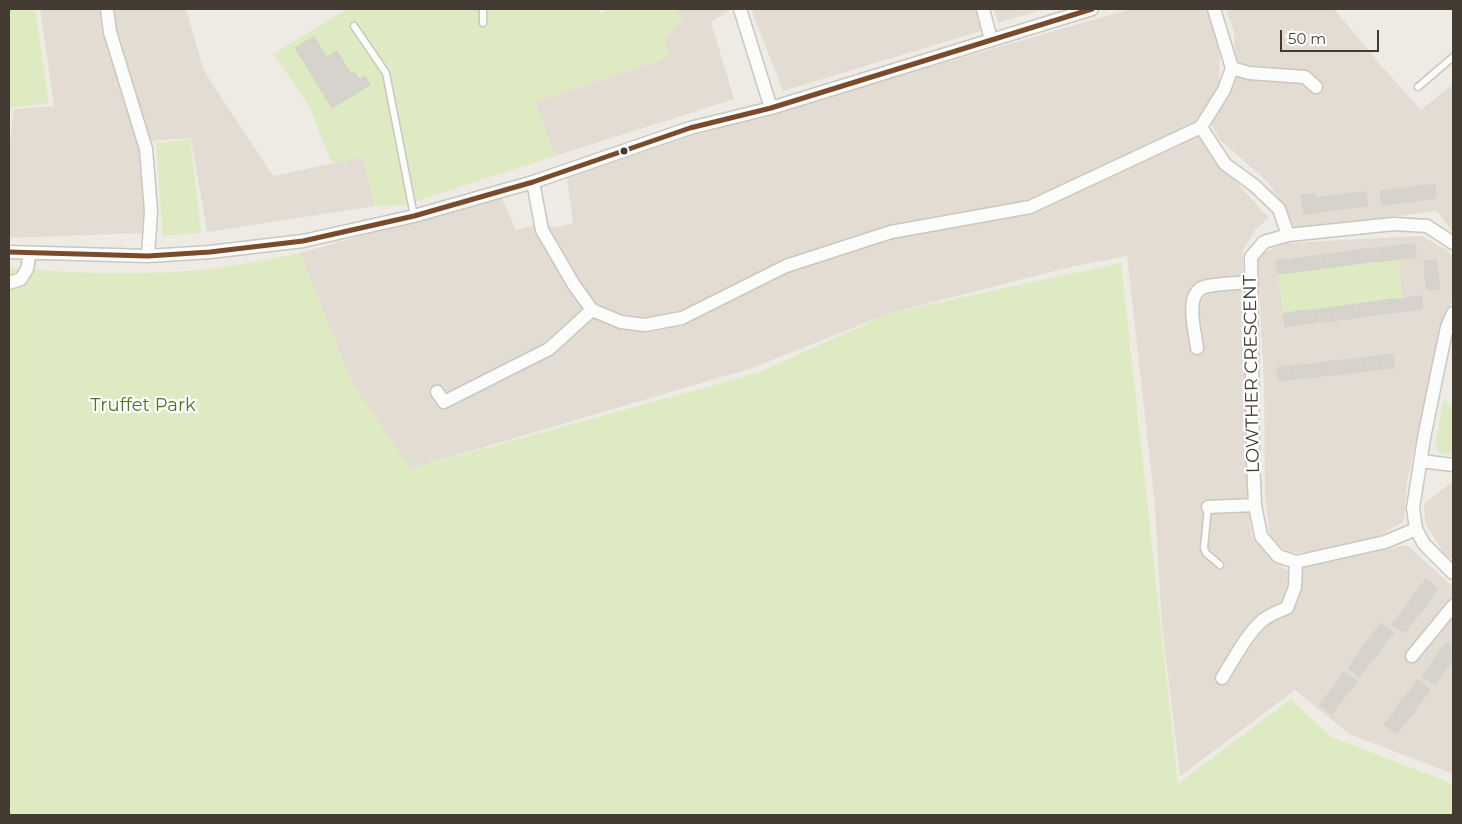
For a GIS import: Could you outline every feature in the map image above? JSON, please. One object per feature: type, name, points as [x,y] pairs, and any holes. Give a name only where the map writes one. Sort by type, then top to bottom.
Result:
[{"type":"street","points":[[107,9],[110,32],[146,150],[151,211],[148,256]]},
{"type":"street","points":[[740,9],[771,108]]},
{"type":"street","points":[[983,9],[991,40]]},
{"type":"street","points":[[9,252],[148,256],[210,252],[303,241],[414,216],[532,182],[690,128],[771,108],[1092,9]]},
{"type":"street","points":[[532,182],[542,230],[574,285],[592,310],[621,322],[645,325],[682,318],[786,266],[891,232],[1030,207],[1202,127],[1224,90],[1232,68],[1214,9]]},
{"type":"street","points":[[1232,68],[1249,73],[1305,77],[1316,87]]},
{"type":"street","points":[[1202,127],[1224,164],[1255,186],[1279,209],[1288,235]]},
{"type":"street","name":"LOWTHER CRESCENT","points":[[1296,562],[1278,556],[1260,536],[1255,504],[1251,257],[1264,242],[1288,235],[1394,224],[1427,226],[1453,243]]},
{"type":"street","points":[[9,283],[21,279],[27,269],[30,253]]},
{"type":"street","points":[[1197,348],[1191,304],[1194,294],[1204,287],[1250,282]]},
{"type":"street","points":[[437,392],[444,402],[549,349],[592,310]]},
{"type":"street","points":[[1453,313],[1447,327],[1424,438],[1412,508],[1416,529],[1424,544],[1453,573]]},
{"type":"street","points":[[1421,461],[1453,465]]},
{"type":"street","points":[[1208,507],[1255,504]]},
{"type":"street","points":[[1222,678],[1238,652],[1261,622],[1273,614],[1288,608],[1295,588],[1296,562],[1385,542],[1416,529]]},
{"type":"street","points":[[1412,656],[1453,606]]},
{"type":"lane","points":[[483,9],[483,23]]},
{"type":"lane","points":[[354,26],[386,74],[414,216]]},
{"type":"lane","points":[[1418,87],[1453,57]]},
{"type":"lane","points":[[1208,507],[1204,548],[1206,553],[1220,565]]},
{"type":"shaded area","points":[[40,9],[186,9],[204,71],[273,176],[363,157],[375,206],[207,232],[191,138],[150,141],[142,233],[9,238],[9,148],[14,109],[54,106]]},
{"type":"shaded area","points":[[675,9],[732,9],[711,22],[734,99],[555,156],[535,102],[668,57],[665,39],[681,18]]},
{"type":"shaded area","points":[[751,9],[975,9],[984,30],[783,91]]},
{"type":"shaded area","points":[[994,9],[1043,9],[998,23]]},
{"type":"shaded area","points":[[1131,9],[1209,9],[1220,43],[1219,86],[1200,133],[1225,170],[1269,218],[1255,230],[1243,250],[1242,299],[1251,536],[1285,570],[1407,545],[1453,587],[1453,774],[1349,734],[1295,690],[1180,776],[1162,625],[1155,507],[1127,256],[1066,268],[890,313],[752,368],[410,469],[352,384],[300,253],[501,197],[516,230],[537,225],[557,227],[573,223],[567,178],[694,135]]},
{"type":"shaded area","points":[[1226,9],[1334,9],[1421,110],[1453,84],[1453,233],[1437,211],[1296,229],[1268,182],[1220,140],[1211,123],[1236,76],[1234,31]]},
{"type":"shaded area","points":[[1422,236],[1446,250],[1453,257],[1453,301],[1446,311],[1407,481],[1404,521],[1375,539],[1318,552],[1288,553],[1270,538],[1265,495],[1264,385],[1258,263],[1261,254],[1285,243]]},
{"type":"shaded area","points":[[1453,481],[1453,560],[1444,554],[1425,522],[1424,504]]},
{"type":"green space","points":[[9,9],[35,9],[49,103],[9,108]]},
{"type":"green space","points":[[348,9],[596,9],[602,13],[609,9],[675,9],[681,18],[665,39],[668,57],[535,102],[555,156],[404,205],[375,206],[363,157],[332,164],[309,105],[273,54]]},
{"type":"green space","points":[[190,139],[201,233],[163,236],[156,143]]},
{"type":"green space","name":"Truffet Park","points":[[300,253],[352,384],[410,469],[758,373],[890,313],[1121,263],[1178,784],[1291,699],[1331,737],[1453,784],[1453,815],[9,815],[9,267],[84,273],[160,273],[210,269]]},
{"type":"green space","points":[[1398,259],[1403,299],[1283,314],[1278,274]]},
{"type":"green space","points":[[1444,398],[1453,411],[1453,454],[1439,453],[1435,446]]},
{"type":"building","points":[[314,37],[327,57],[337,51],[351,74],[354,72],[359,79],[365,76],[370,85],[332,108],[295,48]]},
{"type":"building","points":[[1435,185],[1436,198],[1423,200],[1421,186]]},
{"type":"building","points":[[1421,186],[1423,200],[1409,202],[1407,188]]},
{"type":"building","points":[[1407,188],[1409,202],[1395,203],[1393,190]]},
{"type":"building","points":[[1393,190],[1395,203],[1382,205],[1380,191]]},
{"type":"building","points":[[1366,192],[1368,206],[1350,208],[1348,194]]},
{"type":"building","points":[[1315,194],[1315,198],[1319,198],[1321,212],[1304,214],[1301,195]]},
{"type":"building","points":[[1348,194],[1350,208],[1335,210],[1333,196]]},
{"type":"building","points":[[1333,196],[1335,210],[1321,212],[1319,198]]},
{"type":"building","points":[[1415,244],[1416,257],[1398,259],[1396,246]]},
{"type":"building","points":[[1396,246],[1398,259],[1384,261],[1382,248]]},
{"type":"building","points":[[1382,248],[1384,261],[1369,262],[1367,249]]},
{"type":"building","points":[[1367,249],[1369,262],[1355,264],[1353,251]]},
{"type":"building","points":[[1353,251],[1355,264],[1340,266],[1338,253]]},
{"type":"building","points":[[1338,253],[1340,266],[1325,268],[1324,255]]},
{"type":"building","points":[[1324,255],[1325,268],[1311,270],[1309,257]]},
{"type":"building","points":[[1309,257],[1311,270],[1296,272],[1295,259]]},
{"type":"building","points":[[1295,259],[1296,272],[1278,274],[1276,261]]},
{"type":"building","points":[[1436,260],[1438,274],[1425,276],[1424,262]]},
{"type":"building","points":[[1438,274],[1440,289],[1427,290],[1425,276]]},
{"type":"building","points":[[1421,296],[1423,309],[1405,311],[1403,299]]},
{"type":"building","points":[[1403,299],[1405,311],[1390,313],[1388,300]]},
{"type":"building","points":[[1388,300],[1390,313],[1375,315],[1374,302]]},
{"type":"building","points":[[1374,302],[1375,315],[1361,317],[1359,304]]},
{"type":"building","points":[[1359,304],[1361,317],[1347,319],[1345,306]]},
{"type":"building","points":[[1345,306],[1347,319],[1332,321],[1330,308]]},
{"type":"building","points":[[1330,308],[1332,321],[1317,322],[1316,310]]},
{"type":"building","points":[[1316,310],[1317,322],[1303,324],[1301,311]]},
{"type":"building","points":[[1301,311],[1303,324],[1285,327],[1283,314]]},
{"type":"building","points":[[1393,355],[1394,368],[1380,369],[1378,356]]},
{"type":"building","points":[[1378,356],[1380,369],[1365,371],[1364,358]]},
{"type":"building","points":[[1364,358],[1365,371],[1351,373],[1349,360]]},
{"type":"building","points":[[1349,360],[1351,373],[1336,375],[1335,361]]},
{"type":"building","points":[[1335,361],[1336,375],[1322,376],[1320,363]]},
{"type":"building","points":[[1320,363],[1322,376],[1307,378],[1306,365]]},
{"type":"building","points":[[1306,365],[1307,378],[1293,379],[1291,366]]},
{"type":"building","points":[[1291,366],[1293,379],[1278,381],[1277,368]]},
{"type":"building","points":[[1426,579],[1438,589],[1430,600],[1418,590]]},
{"type":"building","points":[[1418,590],[1430,600],[1422,611],[1409,602]]},
{"type":"building","points":[[1409,602],[1422,611],[1413,622],[1401,613]]},
{"type":"building","points":[[1401,613],[1413,622],[1405,633],[1392,624]]},
{"type":"building","points":[[1381,623],[1394,633],[1385,644],[1373,634]]},
{"type":"building","points":[[1373,634],[1385,644],[1377,655],[1364,646]]},
{"type":"building","points":[[1447,642],[1453,647],[1453,660],[1451,663],[1439,653]]},
{"type":"building","points":[[1364,646],[1377,655],[1368,666],[1356,657]]},
{"type":"building","points":[[1439,653],[1451,663],[1443,674],[1431,665]]},
{"type":"building","points":[[1356,657],[1368,666],[1360,677],[1348,668]]},
{"type":"building","points":[[1431,665],[1443,674],[1435,685],[1422,676]]},
{"type":"building","points":[[1344,672],[1357,681],[1349,692],[1336,683]]},
{"type":"building","points":[[1418,680],[1430,690],[1422,701],[1410,691]]},
{"type":"building","points":[[1336,683],[1349,692],[1340,703],[1328,694]]},
{"type":"building","points":[[1410,691],[1422,701],[1414,712],[1401,702]]},
{"type":"building","points":[[1328,694],[1340,703],[1332,714],[1319,705]]},
{"type":"building","points":[[1401,702],[1414,712],[1405,723],[1393,714]]},
{"type":"building","points":[[1393,714],[1405,723],[1397,734],[1384,725]]},
{"type":"transit line","points":[[9,252],[148,256],[210,252],[303,241],[414,216],[533,182],[690,128],[771,108],[1092,9]]}]
